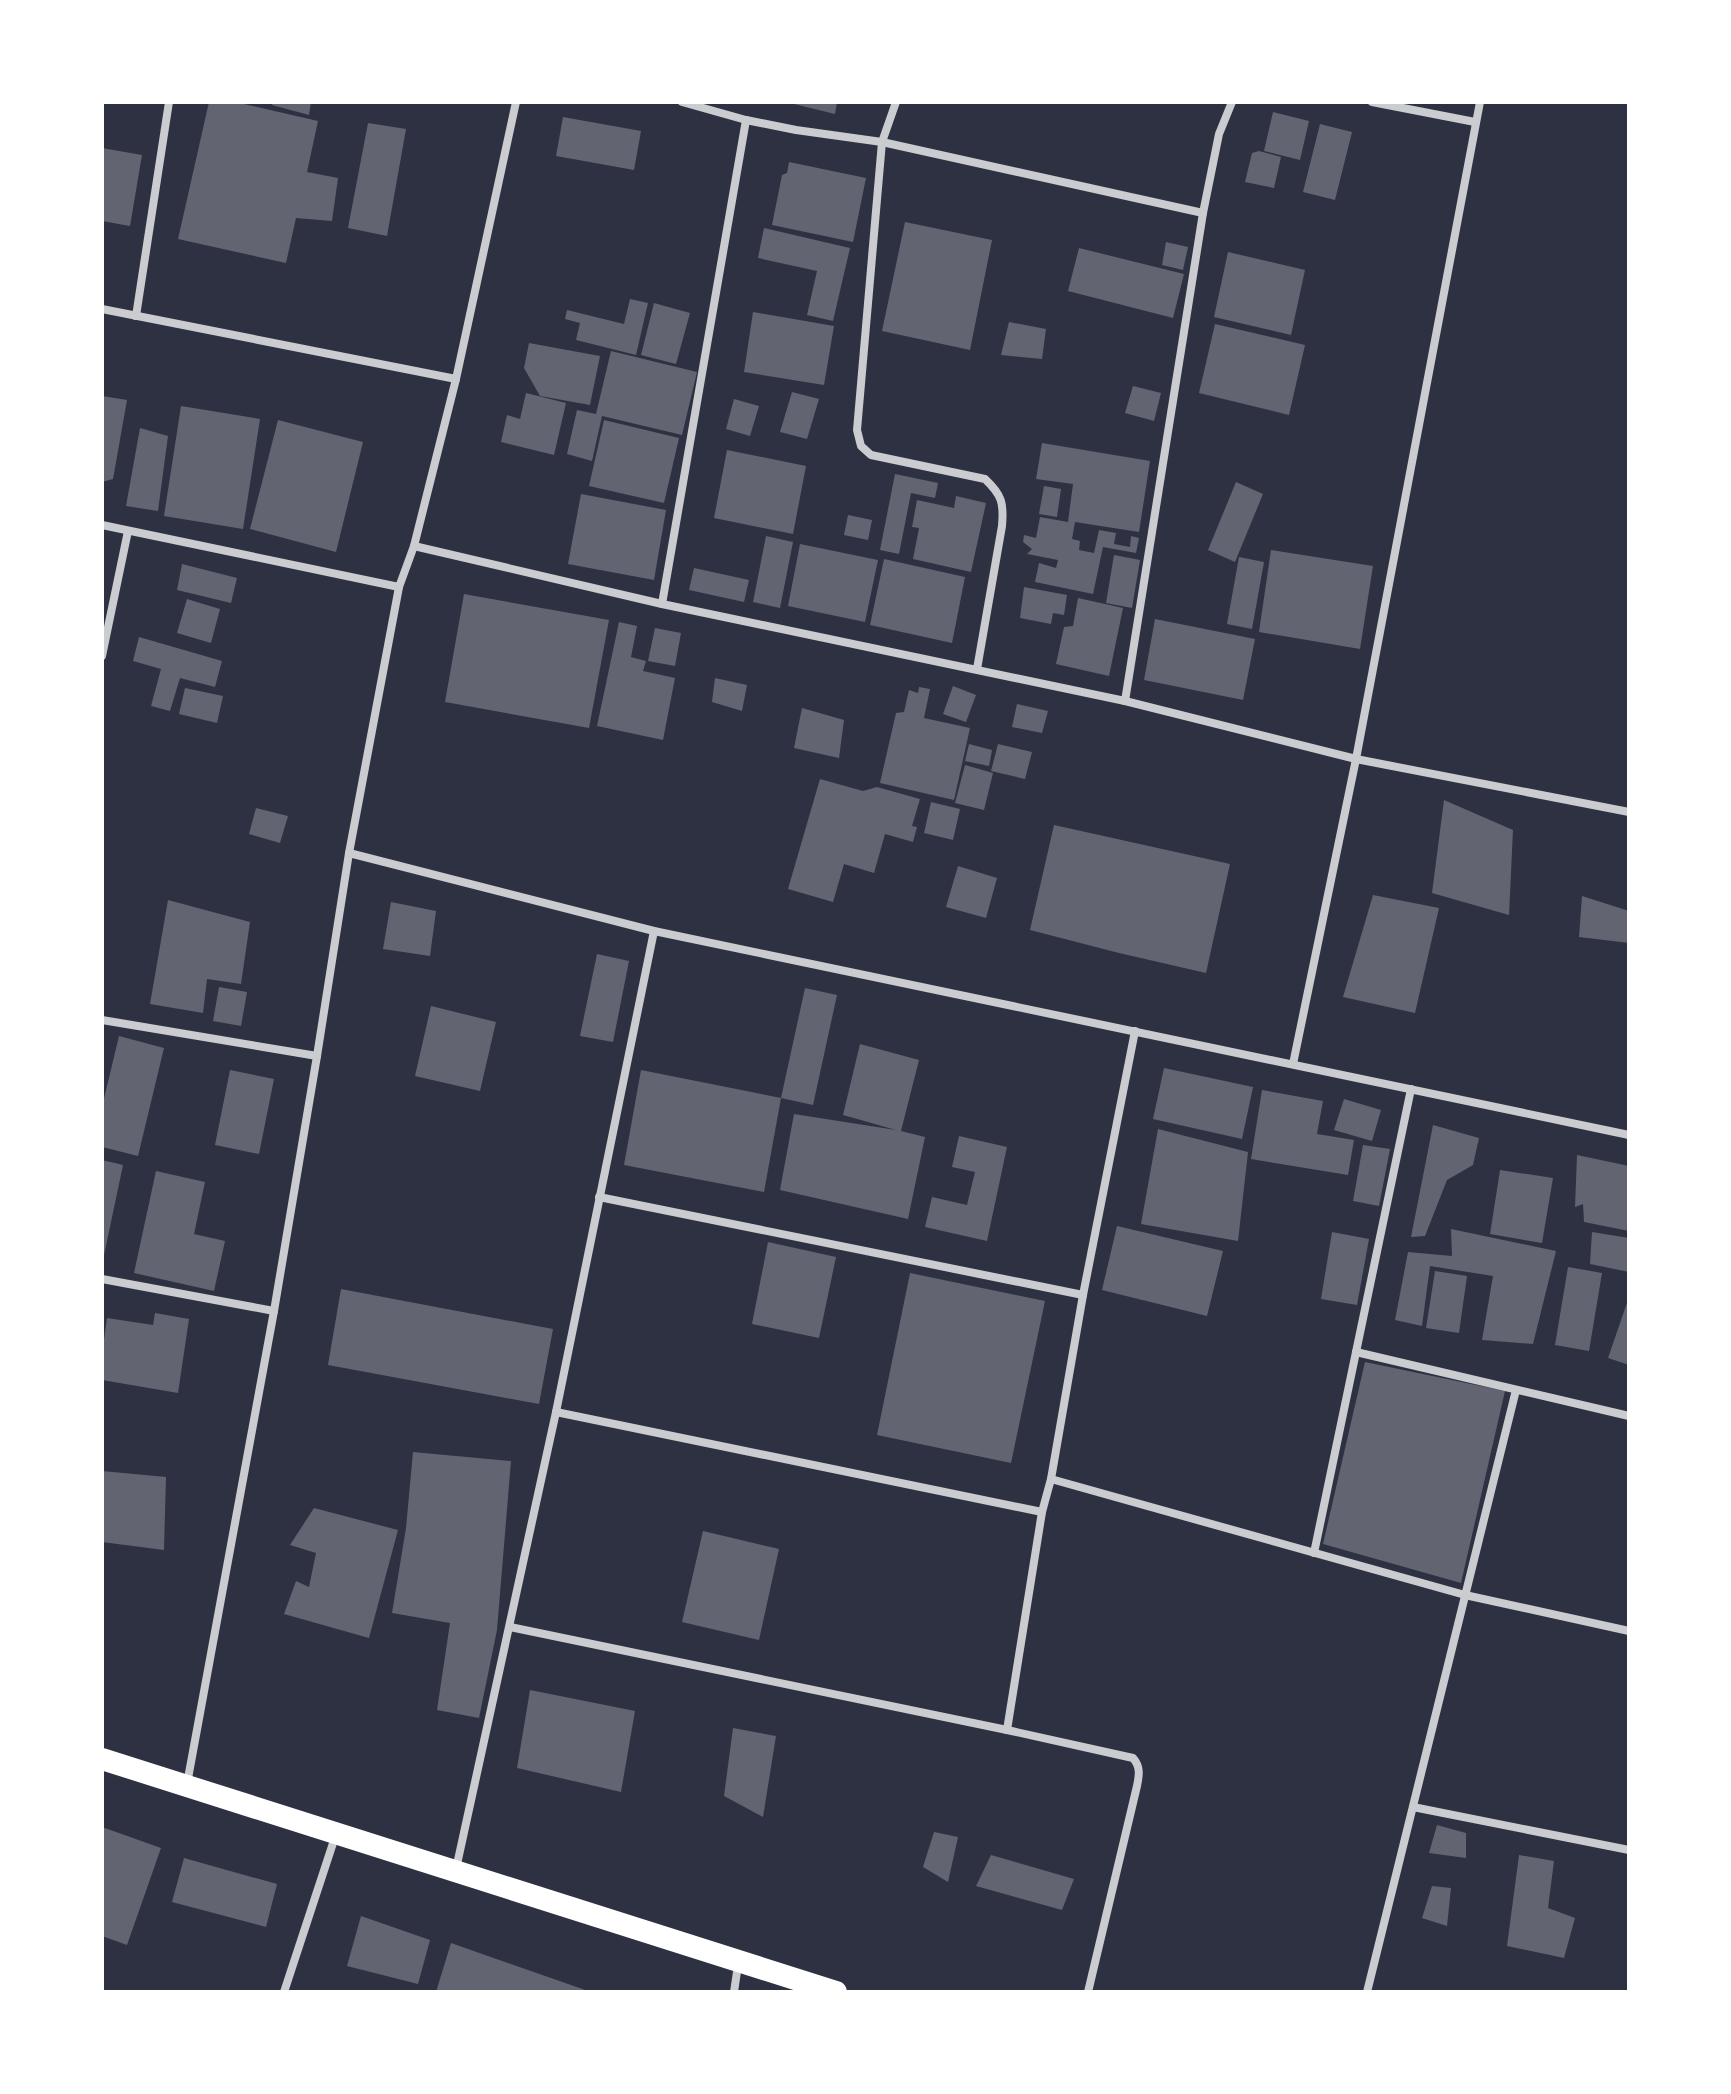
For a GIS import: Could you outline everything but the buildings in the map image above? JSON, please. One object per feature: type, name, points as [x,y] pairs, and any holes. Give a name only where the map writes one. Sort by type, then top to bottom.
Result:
[{"type":"highway","points":[[102,1759],[836,1992]]},
{"type":"street","points":[[136,316],[169,102]]},
{"type":"street","points":[[187,1786],[274,1311],[349,853],[399,587],[414,546],[456,379],[516,102]]},
{"type":"street","points":[[682,102],[746,120],[882,142],[1203,213]]},
{"type":"street","points":[[896,102],[882,142],[857,430],[861,446],[871,455],[985,479],[998,491],[1004,508],[1002,526],[977,669]]},
{"type":"street","points":[[1125,701],[1203,213],[1219,134],[1232,102]]},
{"type":"street","points":[[1372,102],[1475,122]]},
{"type":"street","points":[[1293,1064],[1356,759],[1480,102]]},
{"type":"street","points":[[662,604],[746,120]]},
{"type":"street","points":[[102,309],[456,379]]},
{"type":"street","points":[[102,525],[399,587]]},
{"type":"street","points":[[102,656],[128,531]]},
{"type":"street","points":[[414,546],[662,604],[1125,701],[1356,759],[1629,812]]},
{"type":"street","points":[[349,853],[654,931],[1629,1135]]},
{"type":"street","points":[[455,1873],[556,1412],[654,931]]},
{"type":"street","points":[[102,1020],[317,1056]]},
{"type":"street","points":[[1007,1730],[1042,1512],[1051,1479],[1083,1295],[1135,1031]]},
{"type":"street","points":[[1314,1553],[1411,1089]]},
{"type":"street","points":[[599,1197],[1083,1295]]},
{"type":"street","points":[[102,1279],[274,1311]]},
{"type":"street","points":[[1356,1352],[1629,1416]]},
{"type":"street","points":[[1367,1992],[1516,1390]]},
{"type":"street","points":[[556,1412],[1042,1512]]},
{"type":"street","points":[[1051,1479],[1465,1595],[1629,1631]]},
{"type":"street","points":[[510,1627],[1133,1758],[1140,1772],[1088,1992]]},
{"type":"street","points":[[1413,1807],[1629,1850]]},
{"type":"street","points":[[284,1992],[336,1833]]},
{"type":"street","points":[[734,1992],[739,1960]]}]
